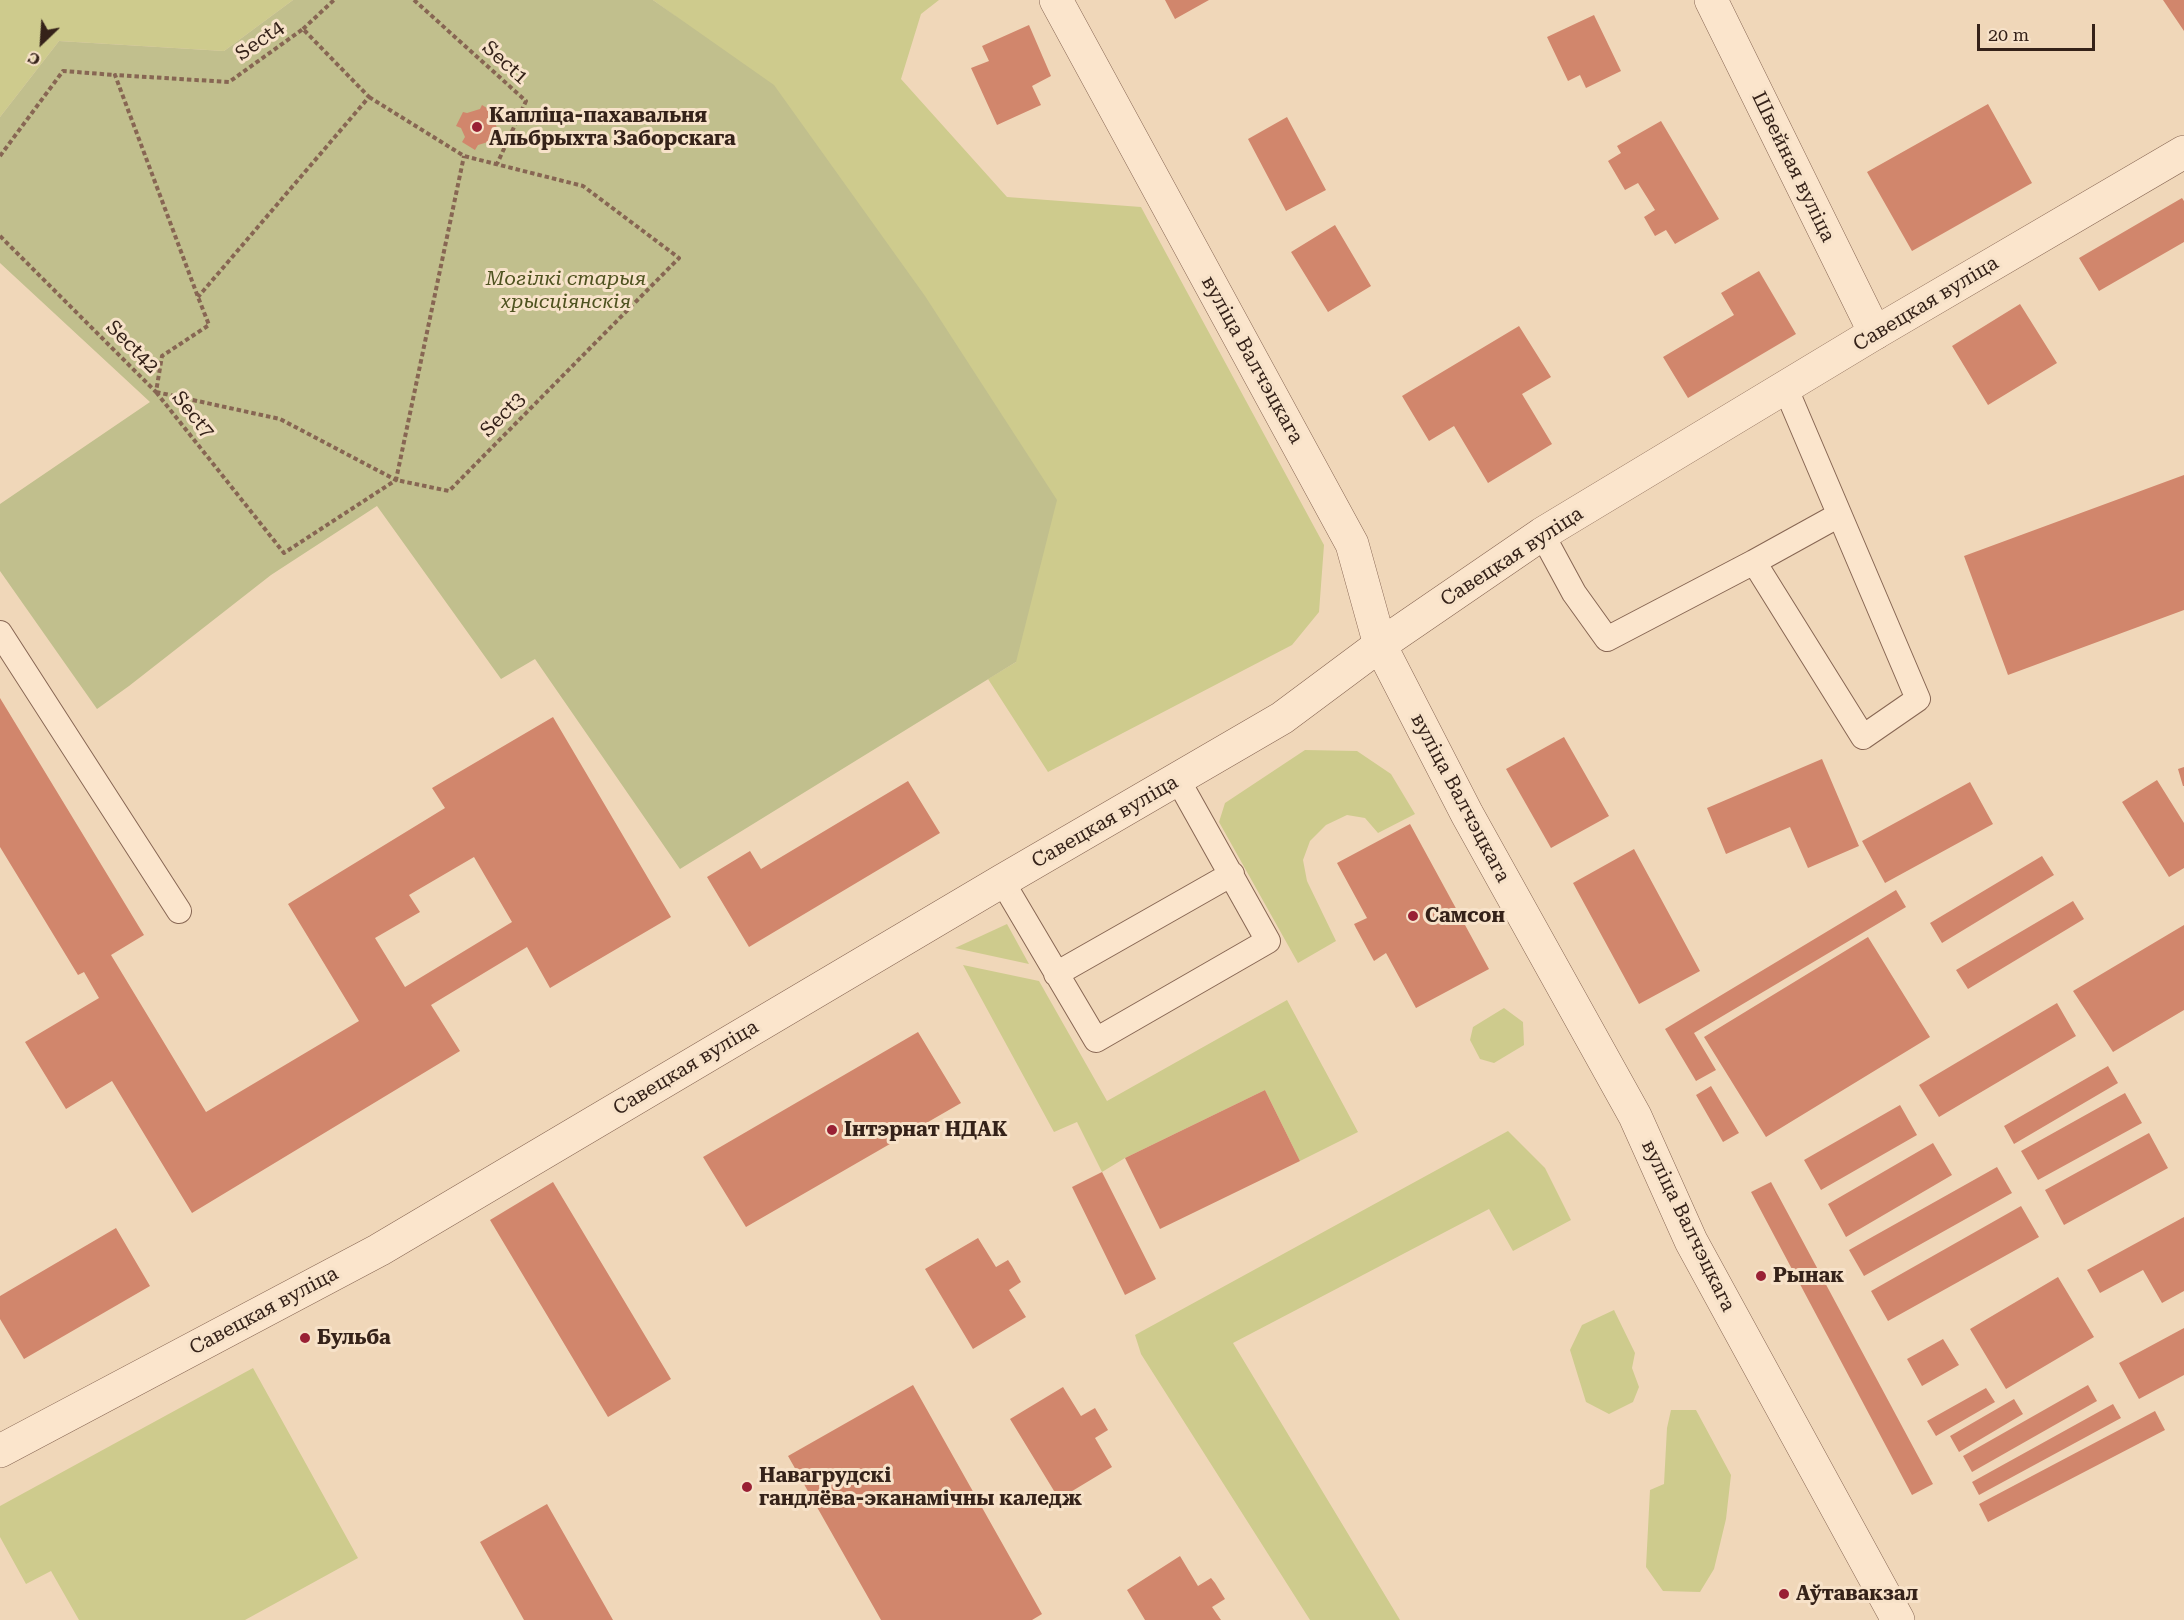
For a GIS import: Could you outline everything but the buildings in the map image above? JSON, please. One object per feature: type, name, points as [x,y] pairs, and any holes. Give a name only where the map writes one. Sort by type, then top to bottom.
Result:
[{"type":"street","name":"вуліца Валчэцкага","points":[[1056,0],[1352,544],[1380,645],[1467,814],[1635,1116],[1692,1241],[1898,1620]]},
{"type":"street","name":"Швейная вуліца","points":[[1711,0],[1875,333]]},
{"type":"street","name":"Савецкая вуліца","points":[[0,1450],[379,1250],[1002,881],[1178,780],[1282,718],[1380,645],[1542,534],[1786,389],[1875,333],[2184,152]]},
{"type":"lane","points":[[1754,562],[1863,737],[1918,699],[1786,389]]},
{"type":"lane","points":[[1542,534],[1574,593],[1607,639],[1839,515]]},
{"type":"lane","points":[[0,633],[179,911]]},
{"type":"lane","points":[[1002,881],[1096,1040],[1268,942],[1178,780]]},
{"type":"lane","points":[[1056,974],[1232,874]]},
{"type":"path","points":[[303,29],[334,0]]},
{"type":"path","name":"Sect1","points":[[414,0],[526,101],[497,164]]},
{"type":"path","name":"Sect4","points":[[115,75],[229,82],[303,29],[369,97]]},
{"type":"path","points":[[0,156],[63,71],[115,75],[198,297],[369,97],[464,156],[396,480]]},
{"type":"path","name":"Sect3","points":[[396,480],[449,491],[679,258],[583,186],[464,156]]},
{"type":"path","name":"Sect42","points":[[0,236],[156,392]]},
{"type":"path","name":"Sect42","points":[[156,392],[162,356],[209,325],[198,297]]},
{"type":"path","name":"Sect7","points":[[156,392],[280,418],[396,480],[284,553],[156,392]]},
{"type":"shaded area","points":[[0,0],[293,0],[224,51],[59,41],[0,117]]},
{"type":"shaded area","points":[[653,0],[939,0],[921,14],[901,79],[1007,197],[1141,207],[1324,545],[1319,612],[1292,645],[1048,772],[988,679],[1016,662],[675,16]]},
{"type":"shaded area","points":[[1305,750],[1357,751],[1391,774],[1415,814],[1378,833],[1365,818],[1347,815],[1326,825],[1310,841],[1303,860],[1307,881],[1336,941],[1298,963],[1219,822],[1225,803]]},
{"type":"shaded area","points":[[1007,924],[1029,964],[955,948]]},
{"type":"shaded area","points":[[963,965],[1039,981],[1107,1101],[1287,1000],[1358,1132],[1300,1161],[1265,1090],[1125,1158],[1102,1172],[1077,1122],[1054,1132]]},
{"type":"shaded area","points":[[1504,1008],[1523,1022],[1524,1045],[1494,1063],[1480,1059],[1470,1040],[1473,1027]]},
{"type":"shaded area","points":[[1508,1131],[1545,1168],[1571,1220],[1513,1251],[1489,1209],[1233,1343],[1400,1620],[1310,1620],[1141,1354],[1135,1335]]},
{"type":"shaded area","points":[[1614,1310],[1635,1353],[1632,1368],[1639,1387],[1633,1402],[1609,1414],[1586,1402],[1570,1350],[1582,1325]]},
{"type":"shaded area","points":[[253,1368],[358,1558],[245,1620],[79,1620],[51,1571],[26,1584],[0,1537],[0,1506]]},
{"type":"shaded area","points":[[1671,1410],[1696,1410],[1731,1475],[1726,1519],[1714,1569],[1700,1592],[1663,1591],[1646,1567],[1650,1490],[1664,1484],[1667,1428]]},
{"type":"green space","name":"Могілкі старыя хрысціянскія","points":[[293,0],[653,0],[774,85],[925,296],[1057,500],[1016,662],[680,869],[535,659],[501,679],[377,506],[271,575],[97,709],[0,571],[0,504],[150,402],[0,263],[0,117],[59,41],[224,51]]},
{"type":"place","name":"Капліца-пахавальня Альбрыхта Заборскага","points":[[477,127]]},
{"type":"place","name":"Самсон","points":[[1413,916]]},
{"type":"place","name":"Інтэрнат НДАК","points":[[832,1130]]},
{"type":"place","name":"Рынак","points":[[1761,1276]]},
{"type":"place","name":"Бульба","points":[[305,1338]]},
{"type":"place","name":"Навагрудскі гандлёва-эканамічны каледж","points":[[747,1487]]},
{"type":"place","name":"Аўтавакзал","points":[[1784,1594]]}]
